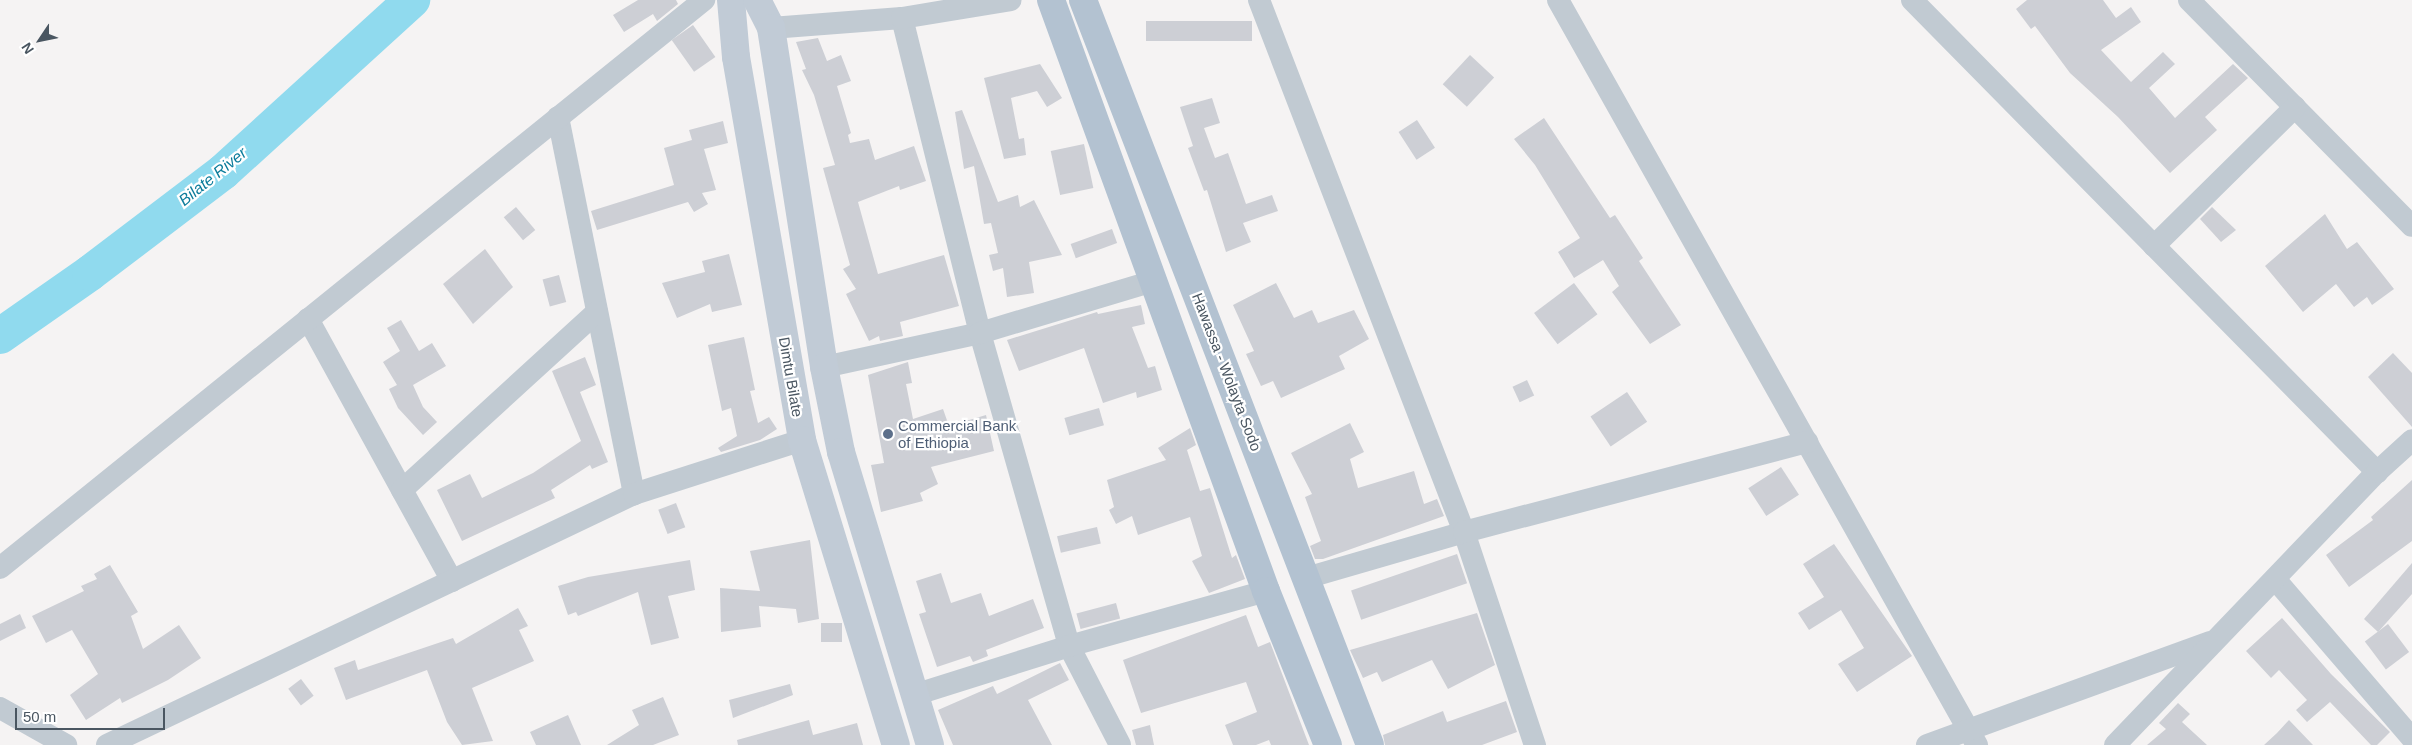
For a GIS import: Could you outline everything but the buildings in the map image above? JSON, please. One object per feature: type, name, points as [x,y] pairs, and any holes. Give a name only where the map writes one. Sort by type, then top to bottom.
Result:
[{"type":"main road","name":"Dimtu Bilate","points":[[731,0],[736,57],[802,440],[896,745]]},
{"type":"main road","points":[[757,0],[770,28],[824,367],[841,452],[930,745]]},
{"type":"main road","points":[[1051,0],[1266,591],[1328,745]]},
{"type":"main road","name":"Hawassa - Wolayta Sodo","points":[[1083,0],[1370,745]]},
{"type":"main road","points":[[1152,281],[1188,270]]},
{"type":"main road","points":[[1266,591],[1306,578]]},
{"type":"street","points":[[0,568],[704,0]]},
{"type":"street","points":[[770,28],[902,18],[1011,0]]},
{"type":"street","points":[[1259,0],[1464,532],[1535,745]]},
{"type":"street","points":[[1558,0],[1973,737]]},
{"type":"street","points":[[1912,0],[2377,472]]},
{"type":"street","points":[[2189,0],[2412,226]]},
{"type":"street","points":[[902,18],[980,333],[1069,646],[1120,745]]},
{"type":"street","points":[[2154,246],[2295,107]]},
{"type":"street","points":[[558,117],[634,494]]},
{"type":"street","points":[[824,367],[980,333],[1152,281]]},
{"type":"street","points":[[402,490],[597,312]]},
{"type":"street","points":[[308,319],[452,581]]},
{"type":"street","points":[[107,745],[634,494],[802,440]]},
{"type":"street","points":[[2115,745],[2377,472],[2412,440]]},
{"type":"street","points":[[1306,578],[1464,532],[1807,442]]},
{"type":"street","points":[[2274,579],[2412,738]]},
{"type":"street","points":[[914,695],[1069,646],[1266,591]]},
{"type":"street","points":[[1926,745],[1973,737],[2216,640]]},
{"type":"street","points":[[0,708],[66,745]]},
{"type":"waterway","name":"Bilate River","points":[[0,336],[90,273],[223,172],[412,0]]},
{"type":"place","name":"Commercial Bank of Ethiopia","points":[[888,434]]}]
